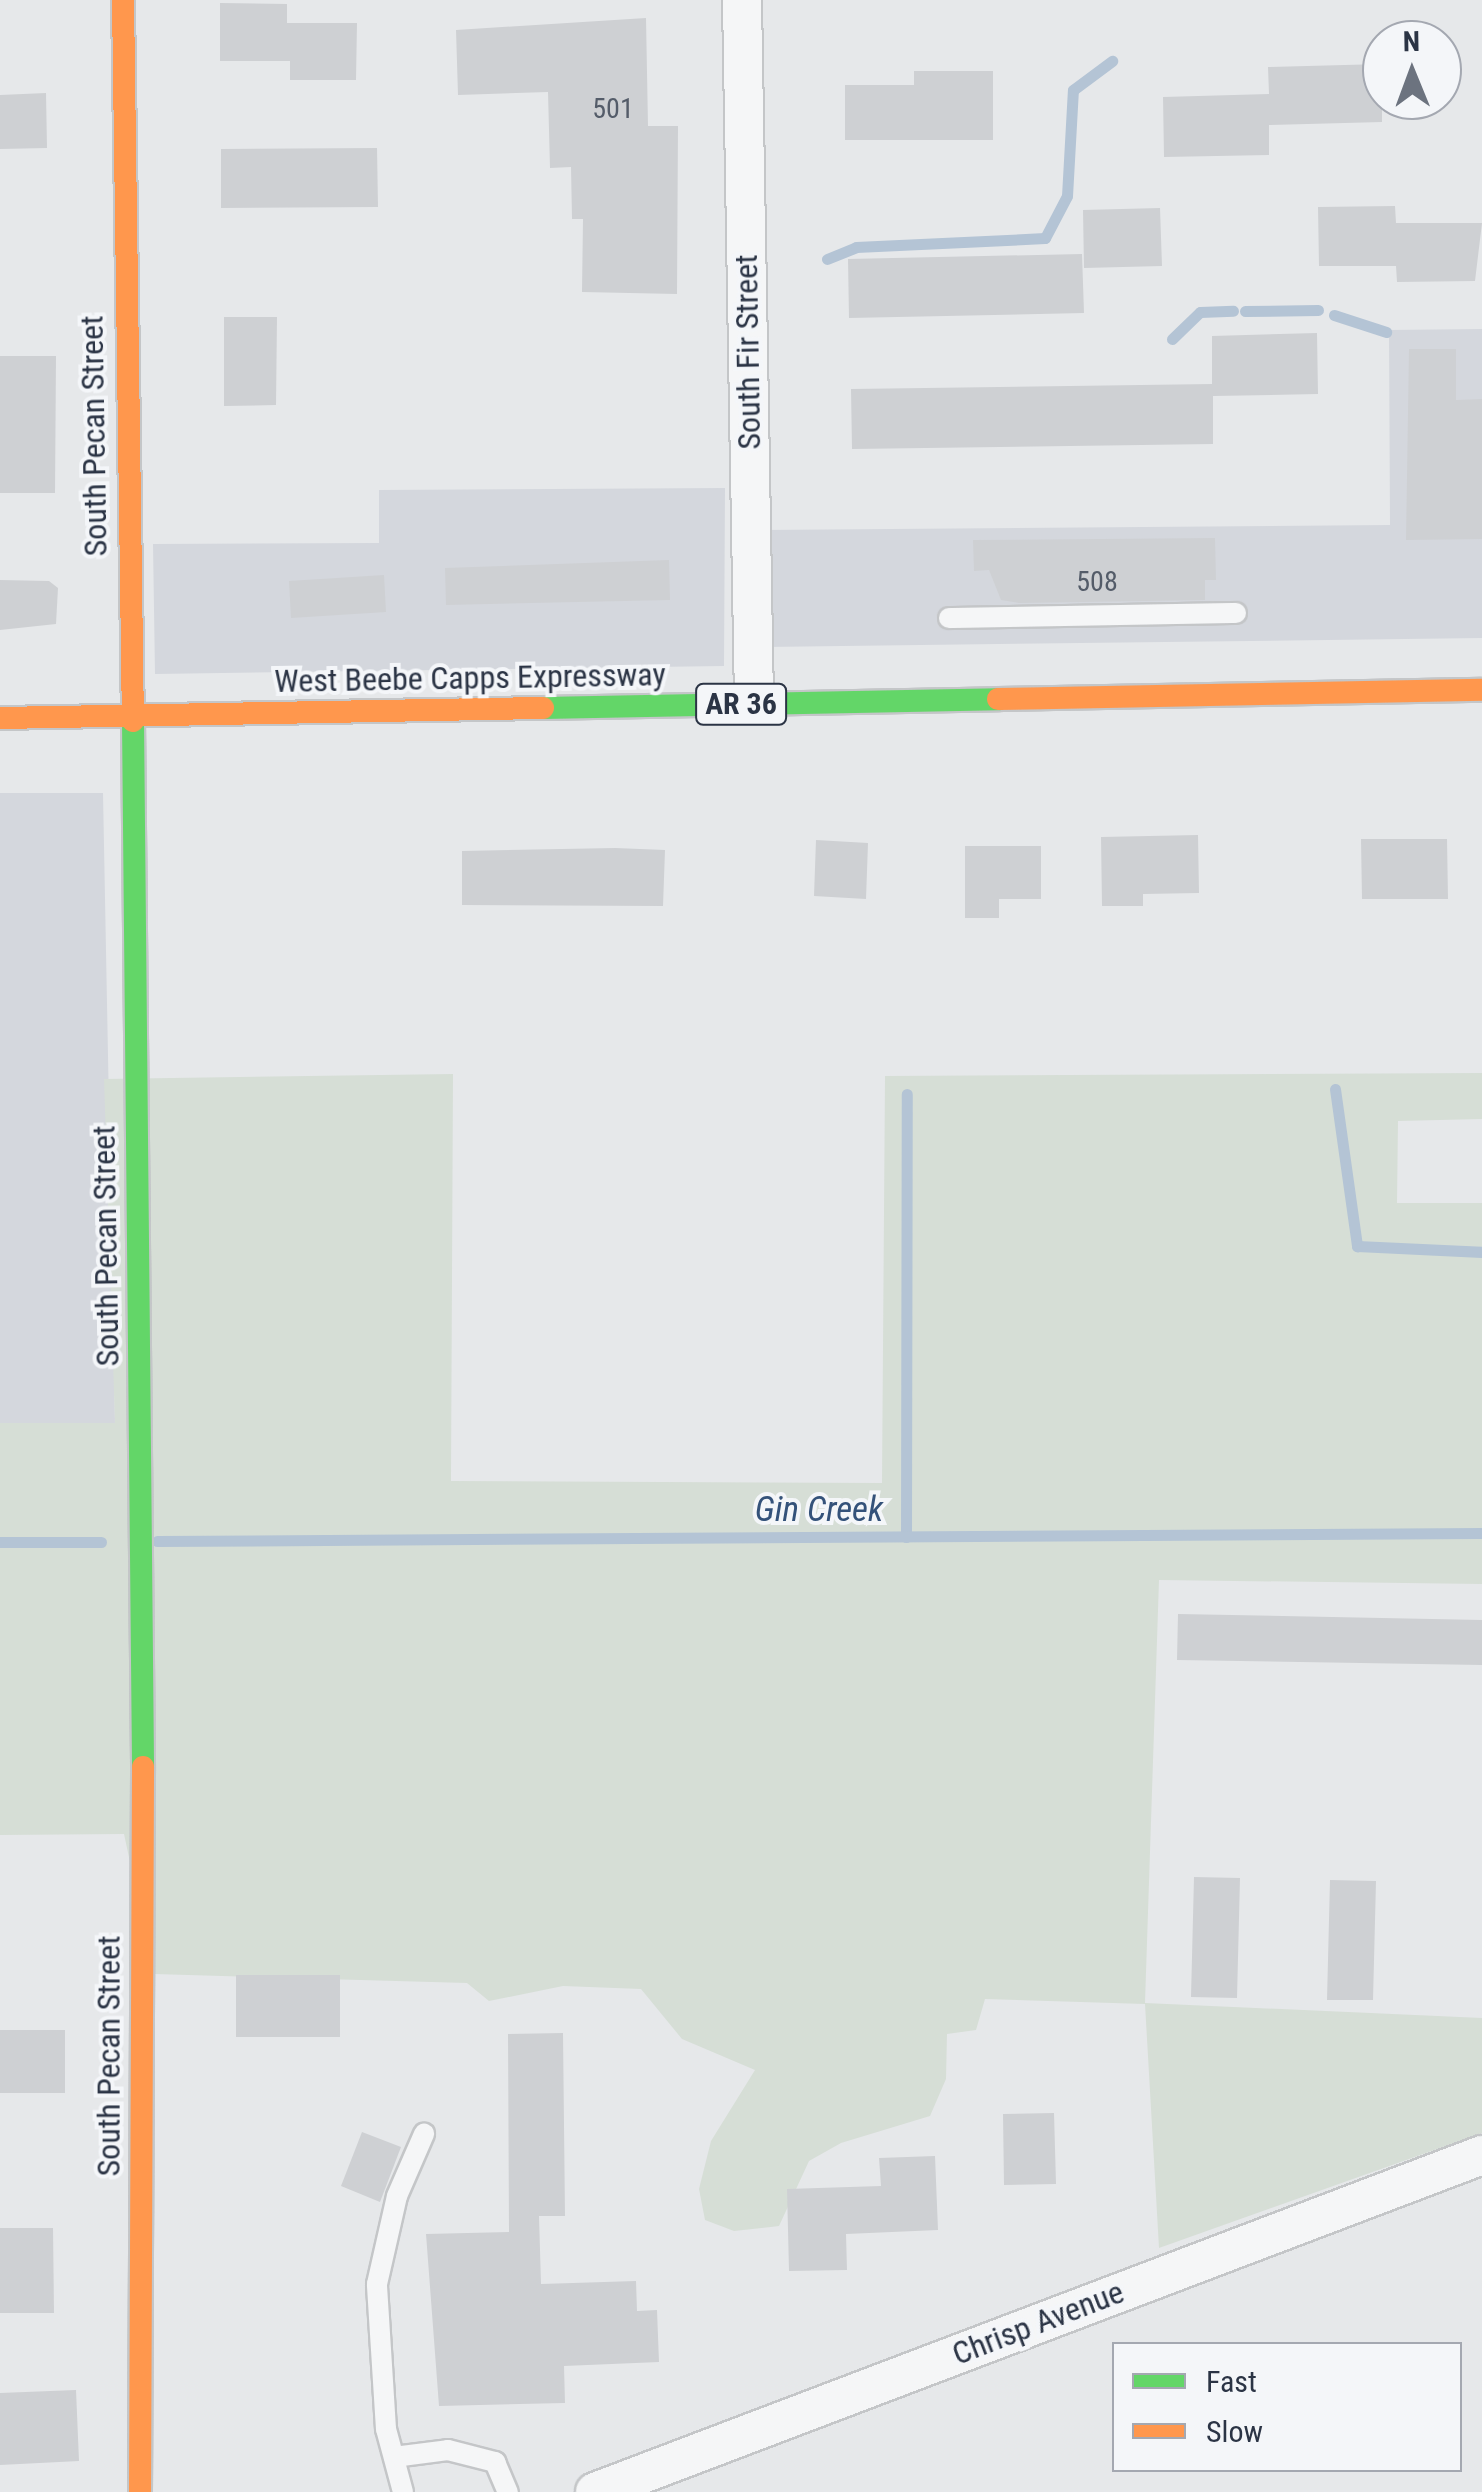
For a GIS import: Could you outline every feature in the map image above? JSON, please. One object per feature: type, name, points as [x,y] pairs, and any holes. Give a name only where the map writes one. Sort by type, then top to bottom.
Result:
[{"type":"street","name":"South Pecan Street","points":[[122,0],[144,1586],[138,2491]]},
{"type":"street","name":"South Fir Street","points":[[742,0],[754,704]]},
{"type":"street","name":"West Beebe Capps Expressway","points":[[0,718],[1482,690]]},
{"type":"street","name":"Chrisp Avenue","points":[[594,2492],[1482,2155]]},
{"type":"lane","points":[[948,618],[1236,613]]},
{"type":"lane","points":[[404,2492],[394,2457],[377,2284],[397,2196],[424,2134]]},
{"type":"lane","points":[[394,2457],[448,2450],[495,2462],[508,2492]]},
{"type":"shaded area","points":[[1482,329],[1482,638],[765,647],[763,530],[1390,525],[1389,330]]},
{"type":"shaded area","points":[[725,488],[724,666],[155,674],[153,544],[379,543],[379,490]]},
{"type":"shaded area","points":[[0,793],[103,793],[115,1423],[0,1423]]},
{"type":"shaded area","points":[[1482,1073],[1482,1119],[1398,1121],[1397,1203],[1482,1203],[1482,1584],[1159,1580],[1145,2003],[1482,2018],[1482,2133],[1159,2248],[1145,2004],[985,1999],[976,2030],[947,2034],[946,2079],[930,2116],[841,2143],[809,2161],[779,2226],[734,2231],[705,2220],[699,2189],[711,2141],[755,2070],[682,2039],[641,1989],[563,1986],[489,2001],[467,1983],[154,1974],[124,1834],[0,1835],[0,1423],[115,1423],[104,1079],[453,1074],[451,1481],[882,1483],[885,1076]]},
{"type":"building","points":[[220,3],[287,4],[287,23],[357,23],[356,80],[290,80],[290,61],[220,61]]},
{"type":"building","points":[[646,18],[648,126],[678,126],[677,294],[582,292],[583,219],[572,219],[571,167],[550,168],[548,92],[458,95],[456,30]]},
{"type":"building","points":[[1362,65],[1362,120],[1382,122],[1269,125],[1269,155],[1164,157],[1163,97],[1269,94],[1268,67]]},
{"type":"building","points":[[914,71],[993,71],[993,140],[845,140],[845,85],[914,85]]},
{"type":"building","points":[[46,93],[47,148],[0,149],[0,95]]},
{"type":"building","points":[[377,148],[378,207],[221,208],[221,149]]},
{"type":"building","points":[[1395,206],[1396,223],[1482,223],[1475,281],[1397,282],[1396,266],[1319,266],[1318,207]]},
{"type":"building","points":[[1160,208],[1162,266],[1084,268],[1083,210]]},
{"type":"building","points":[[1082,254],[1084,313],[849,318],[848,259]]},
{"type":"building","points":[[224,317],[277,317],[276,405],[224,406]]},
{"type":"building","points":[[1317,333],[1318,394],[1213,396],[1213,444],[852,449],[851,389],[1212,384],[1212,336]]},
{"type":"building","points":[[1409,349],[1456,349],[1456,400],[1482,399],[1482,539],[1406,540]]},
{"type":"building","points":[[0,356],[56,356],[55,493],[0,493]]},
{"type":"building","points":[[1215,538],[1216,580],[1205,580],[1205,600],[1019,603],[1001,600],[989,570],[974,571],[973,540]]},
{"type":"building","points":[[669,560],[670,600],[446,605],[445,568]]},
{"type":"building","points":[[384,575],[386,612],[291,618],[289,581]]},
{"type":"building","points":[[0,580],[49,581],[58,588],[56,624],[0,630]]},
{"type":"building","points":[[1198,835],[1199,893],[1143,894],[1143,906],[1102,906],[1101,837]]},
{"type":"building","points":[[1361,839],[1447,839],[1448,899],[1362,899]]},
{"type":"building","points":[[816,840],[868,843],[866,899],[814,896]]},
{"type":"building","points":[[965,846],[1041,846],[1041,899],[999,899],[999,918],[965,918]]},
{"type":"building","points":[[665,850],[663,906],[462,905],[462,851]]},
{"type":"building","points":[[1178,1614],[1482,1620],[1482,1665],[1177,1660]]},
{"type":"building","points":[[1194,1877],[1240,1878],[1237,1998],[1191,1997]]},
{"type":"building","points":[[1330,1880],[1376,1881],[1373,2000],[1327,2000]]},
{"type":"building","points":[[236,1975],[340,1975],[340,2037],[236,2037]]},
{"type":"building","points":[[0,2030],[65,2030],[65,2093],[0,2093]]},
{"type":"building","points":[[563,2033],[565,2216],[539,2216],[541,2284],[636,2281],[637,2311],[657,2310],[659,2362],[564,2366],[565,2403],[439,2406],[426,2234],[509,2232],[508,2034]]},
{"type":"building","points":[[1054,2113],[1056,2184],[1004,2185],[1003,2114]]},
{"type":"building","points":[[362,2132],[401,2147],[380,2202],[341,2186]]},
{"type":"building","points":[[935,2156],[938,2230],[846,2234],[847,2270],[789,2271],[787,2189],[881,2186],[879,2158]]},
{"type":"building","points":[[0,2228],[53,2228],[54,2313],[0,2313]]},
{"type":"building","points":[[76,2390],[79,2461],[0,2465],[0,2393]]},
{"type":"waterway","points":[[827,259],[856,247],[1045,238],[1067,196],[1073,90],[1112,61]]},
{"type":"waterway","points":[[1245,311],[1318,310]]},
{"type":"waterway","points":[[1172,339],[1200,312],[1233,311]]},
{"type":"waterway","points":[[1334,315],[1386,332]]},
{"type":"waterway","points":[[1335,1089],[1357,1246],[1482,1252]]},
{"type":"waterway","points":[[906,1537],[907,1094]]},
{"type":"waterway","name":"Gin Creek","points":[[157,1541],[1482,1533]]},
{"type":"waterway","name":"Gin Creek","points":[[0,1542],[101,1542]]},
{"type":"traffic: fast","points":[[543,708],[998,699]]},
{"type":"traffic: fast","points":[[133,721],[143,1767]]},
{"type":"traffic: slow","points":[[123,0],[133,721]]},
{"type":"traffic: slow","points":[[998,699],[1482,690]]},
{"type":"traffic: slow","points":[[0,718],[543,708]]},
{"type":"traffic: slow","points":[[140,2492],[143,1767]]}]
